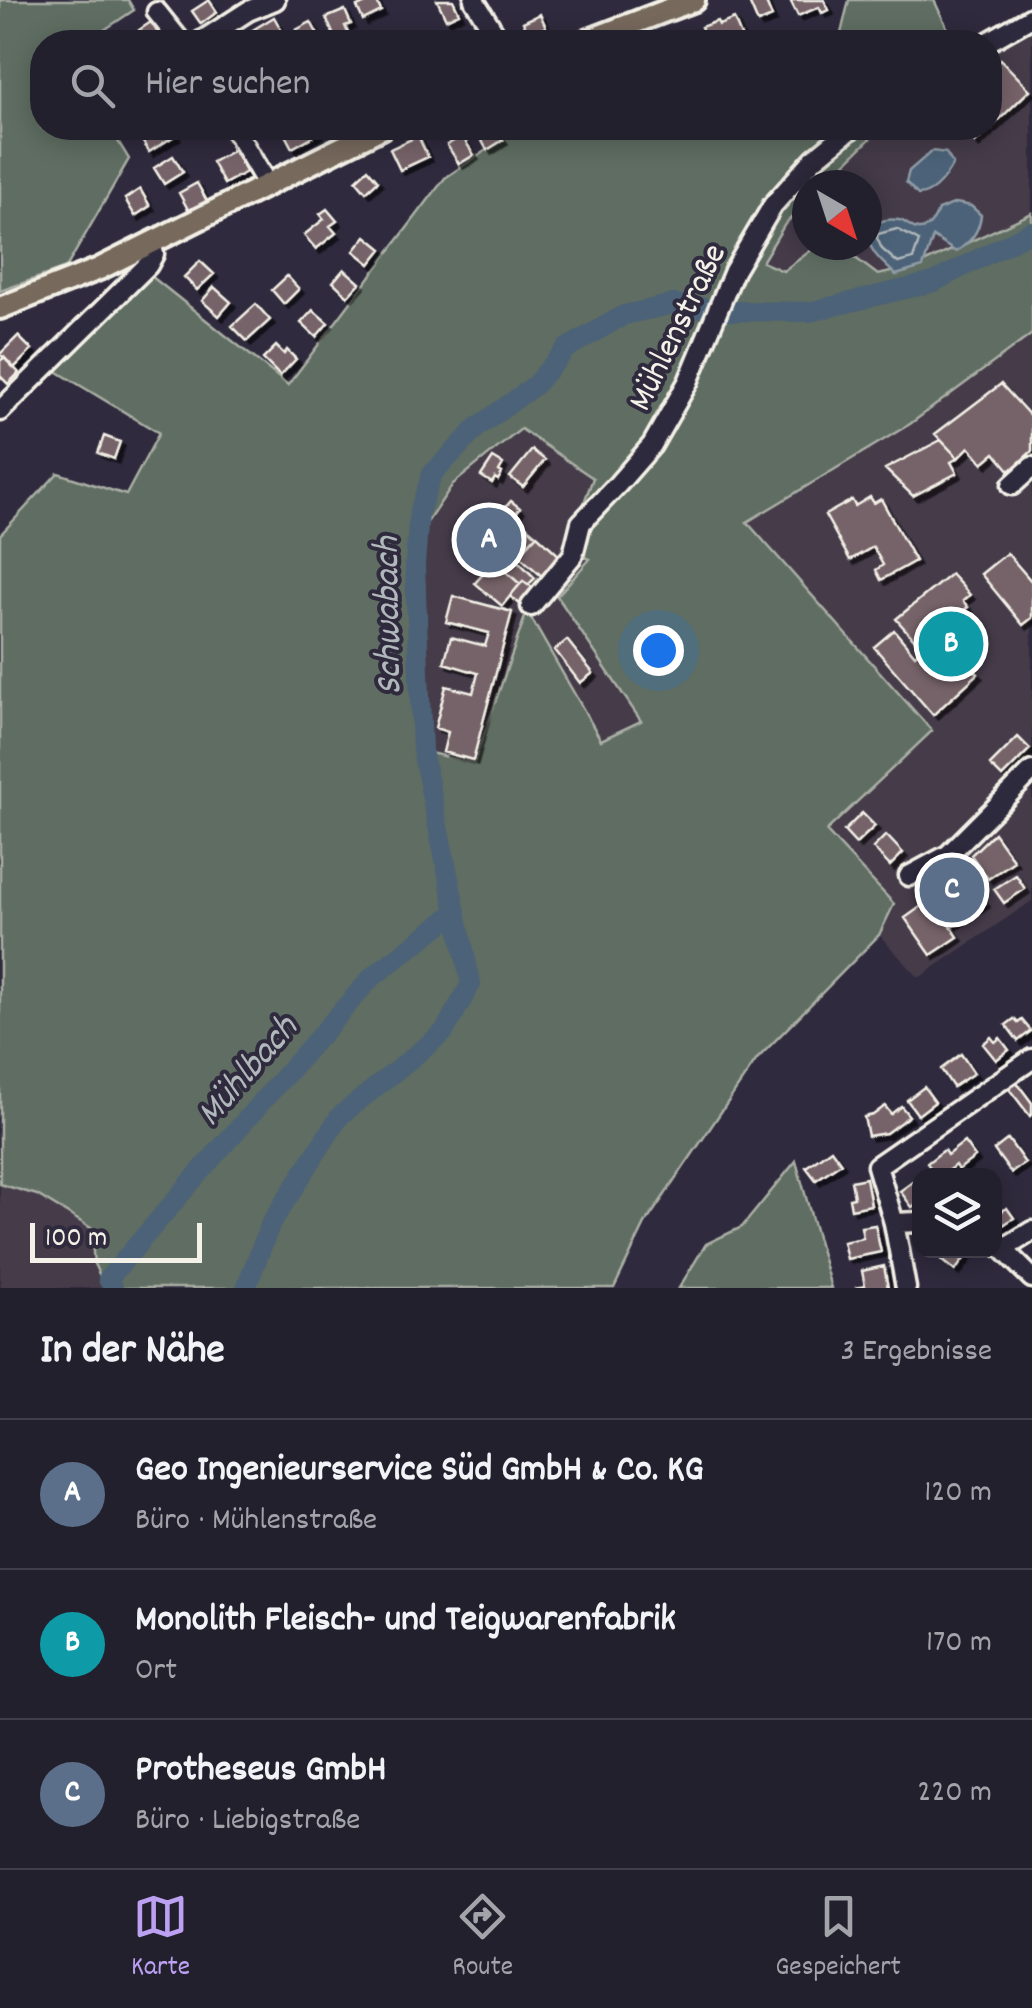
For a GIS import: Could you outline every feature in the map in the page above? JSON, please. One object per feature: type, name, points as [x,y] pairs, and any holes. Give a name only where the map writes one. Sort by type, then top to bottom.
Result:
[{"type":"main road","points":[[615,30],[694,0]]},
{"type":"main road","points":[[0,308],[100,269],[357,140]]},
{"type":"street","points":[[219,30],[274,0]]},
{"type":"street","points":[[474,0],[493,30]]},
{"type":"street","points":[[158,12],[172,30]]},
{"type":"street","points":[[1002,34],[1032,17]]},
{"type":"street","points":[[241,140],[268,184]]},
{"type":"street","name":"Mühlenstraße","points":[[531,606],[573,555],[580,524],[652,444],[688,382],[734,271],[773,205],[814,159],[837,140]]},
{"type":"street","points":[[0,411],[148,265],[154,254],[151,244]]},
{"type":"street","points":[[1012,485],[1032,467]]},
{"type":"street","points":[[908,876],[948,855],[1032,772]]},
{"type":"street","points":[[906,1288],[894,1223],[876,1166],[1032,1059]]},
{"type":"street","points":[[894,1223],[912,1222]]},
{"type":"street","points":[[1002,1245],[1032,1230]]},
{"type":"street","points":[[1002,1249],[1032,1278]]},
{"type":"shaded area","points":[[1032,18],[1032,213],[917,266],[878,275],[858,260],[882,260],[882,170],[838,170],[868,140],[1002,140],[1002,35]]},
{"type":"shaded area","points":[[792,217],[792,260],[798,260],[783,271],[762,263]]},
{"type":"shaded area","points":[[1032,334],[1032,901],[919,978],[879,935],[894,904],[825,831],[932,730],[747,522],[910,424]]},
{"type":"shaded area","points":[[521,429],[593,478],[568,549],[591,559],[558,596],[642,721],[602,740],[474,764],[429,753],[422,530],[453,484]]},
{"type":"shaded area","points":[[0,1184],[37,1195],[91,1228],[94,1264],[106,1288],[0,1288]]},
{"type":"green space","points":[[0,0],[128,0],[134,10],[104,30],[30,30],[30,140],[117,140],[129,159],[66,268],[0,291]]},
{"type":"green space","points":[[849,0],[934,0],[948,30],[842,30]]},
{"type":"green space","points":[[501,140],[869,140],[838,170],[792,170],[792,217],[762,262],[783,271],[798,260],[858,260],[878,275],[917,266],[1032,213],[1032,334],[910,424],[747,522],[932,731],[826,831],[894,904],[879,935],[757,1059],[645,1224],[614,1288],[106,1288],[94,1264],[91,1228],[37,1195],[0,1184],[0,535],[58,473],[126,495],[159,433],[53,369],[151,276],[288,385],[445,178]],"holes":[[[521,429],[593,478],[567,549],[590,559],[557,596],[641,721],[601,740],[527,611],[474,763],[430,753],[422,530],[453,484]]]},
{"type":"green space","points":[[796,1161],[831,1288],[679,1288],[706,1244],[742,1227]]},
{"type":"water","points":[[932,151],[946,153],[953,164],[935,188],[918,195],[906,182],[909,171]]},
{"type":"water","points":[[956,203],[971,206],[981,215],[973,236],[956,252],[933,237],[923,267],[896,275],[880,260],[882,221],[903,221],[923,229],[938,210]]},
{"type":"building","points":[[209,0],[217,12],[201,24],[192,11]]},
{"type":"building","points":[[376,0],[381,11],[363,20],[357,7]]},
{"type":"building","points":[[437,0],[453,0],[459,13],[446,19]]},
{"type":"building","points":[[765,0],[772,17],[758,23],[749,2]]},
{"type":"building","points":[[790,0],[824,0],[829,10],[822,13],[819,7],[798,16]]},
{"type":"building","points":[[345,10],[351,24],[345,26],[347,30],[331,30],[326,18]]},
{"type":"building","points":[[540,14],[546,27],[526,30],[523,22]]},
{"type":"building","points":[[274,17],[281,30],[253,30]]},
{"type":"building","points":[[734,19],[738,30],[701,27],[717,21],[719,25]]},
{"type":"building","points":[[151,22],[156,30],[139,30]]},
{"type":"building","points":[[311,22],[315,30],[296,30]]},
{"type":"building","points":[[1002,61],[1030,90],[1002,117]]},
{"type":"building","points":[[142,140],[168,140],[149,152]]},
{"type":"building","points":[[288,140],[306,140],[292,148]]},
{"type":"building","points":[[409,140],[420,140],[428,157],[400,170],[390,149]]},
{"type":"building","points":[[465,140],[474,155],[459,164],[447,145]]},
{"type":"building","points":[[482,140],[503,140],[487,150]]},
{"type":"building","points":[[234,150],[246,172],[224,184],[212,162]]},
{"type":"building","points":[[173,156],[183,172],[164,184],[154,168]]},
{"type":"building","points":[[368,169],[378,181],[366,192],[356,180]]},
{"type":"building","points":[[197,183],[208,203],[190,213],[179,193]]},
{"type":"building","points":[[140,189],[150,206],[135,216],[125,199]]},
{"type":"building","points":[[327,209],[337,221],[330,226],[336,233],[316,249],[304,235],[324,219],[320,214]]},
{"type":"building","points":[[366,236],[382,249],[370,264],[354,251]]},
{"type":"building","points":[[200,261],[214,274],[197,290],[184,277]]},
{"type":"building","points":[[344,269],[360,283],[348,296],[333,282]]},
{"type":"building","points":[[287,276],[299,289],[284,304],[272,290]]},
{"type":"building","points":[[214,287],[231,302],[219,316],[202,301]]},
{"type":"building","points":[[256,304],[270,320],[247,341],[232,326]]},
{"type":"building","points":[[313,310],[328,323],[316,337],[301,323]]},
{"type":"building","points":[[18,336],[32,350],[14,368],[0,354]]},
{"type":"building","points":[[276,346],[296,359],[280,376],[263,359]]},
{"type":"building","points":[[4,357],[19,373],[8,384],[0,376],[0,361]]},
{"type":"building","points":[[1001,384],[1032,418],[1032,451],[1010,471],[995,453],[983,463],[969,447],[958,458],[935,434]]},
{"type":"building","points":[[104,436],[120,442],[114,459],[98,453]]},
{"type":"building","points":[[941,440],[958,458],[951,462],[957,473],[913,496],[885,469]]},
{"type":"building","points":[[532,450],[545,460],[523,487],[510,477]]},
{"type":"building","points":[[493,458],[503,464],[498,480],[495,478],[492,483],[481,476]]},
{"type":"building","points":[[870,497],[874,503],[881,499],[915,561],[881,580],[876,570],[883,565],[873,547],[850,560],[825,515],[852,500],[855,506]]},
{"type":"building","points":[[511,501],[520,508],[495,539],[510,553],[494,564],[472,545]]},
{"type":"building","points":[[525,525],[537,535],[526,547],[518,548],[511,541]]},
{"type":"building","points":[[537,535],[563,559],[545,579],[518,555]]},
{"type":"building","points":[[510,553],[535,578],[528,585],[523,581],[520,584],[495,562]]},
{"type":"building","points":[[1007,553],[1032,582],[1032,618],[1023,625],[981,574]]},
{"type":"building","points":[[489,560],[520,584],[502,606],[475,583]]},
{"type":"building","points":[[951,574],[970,595],[963,601],[968,607],[956,617],[978,642],[955,661],[960,666],[967,661],[978,674],[933,715],[874,647],[894,630],[915,655],[946,630],[939,621],[915,640],[896,619]]},
{"type":"building","points":[[523,581],[536,589],[521,605],[510,596]]},
{"type":"building","points":[[453,596],[512,612],[473,760],[443,752],[448,732],[435,728],[446,686],[473,693],[478,673],[444,663],[451,637],[485,646],[489,633],[446,622]]},
{"type":"building","points":[[567,640],[593,673],[580,683],[555,650]]},
{"type":"building","points":[[1018,737],[1030,749],[1002,777],[990,765]]},
{"type":"building","points":[[862,813],[875,826],[856,844],[844,831]]},
{"type":"building","points":[[994,833],[1014,861],[988,879],[971,855]]},
{"type":"building","points":[[886,835],[903,853],[890,866],[873,848]]},
{"type":"building","points":[[967,875],[985,903],[951,926],[933,898],[949,887],[950,881],[957,882]]},
{"type":"building","points":[[1016,875],[1025,889],[1004,903],[994,889]]},
{"type":"building","points":[[933,898],[958,937],[931,955],[905,918]]},
{"type":"building","points":[[1014,1019],[1018,1023],[1022,1020],[1031,1031],[1018,1041],[1006,1025]]},
{"type":"building","points":[[991,1037],[995,1042],[1000,1038],[1009,1050],[996,1060],[983,1044]]},
{"type":"building","points":[[961,1054],[974,1073],[953,1087],[941,1069]]},
{"type":"building","points":[[1014,1079],[1032,1103],[1030,1116],[1006,1085]]},
{"type":"building","points":[[924,1087],[935,1102],[918,1115],[907,1100]]},
{"type":"building","points":[[885,1106],[891,1114],[901,1106],[909,1116],[886,1133],[868,1136],[864,1117]]},
{"type":"building","points":[[1008,1139],[1025,1163],[1011,1173],[994,1150]]},
{"type":"building","points":[[964,1142],[975,1157],[961,1168],[930,1168],[927,1163],[944,1150],[947,1155]]},
{"type":"building","points":[[831,1149],[841,1163],[816,1180],[806,1167]]},
{"type":"building","points":[[866,1178],[871,1205],[851,1209],[851,1181]]},
{"type":"building","points":[[912,1182],[912,1207],[900,1191]]},
{"type":"building","points":[[1007,1208],[1014,1218],[1002,1226],[1002,1211]]},
{"type":"building","points":[[875,1225],[881,1252],[847,1259],[843,1242],[863,1238],[861,1227]]},
{"type":"building","points":[[943,1258],[965,1258],[955,1271]]},
{"type":"building","points":[[884,1266],[888,1288],[855,1288],[865,1286],[862,1271]]},
{"type":"waterway","name":"Schwabach","points":[[246,1288],[270,1225],[340,1116],[444,1032],[471,984],[422,750],[415,565],[419,512],[432,474],[478,427],[535,385],[567,348],[624,315],[674,304],[727,311],[809,312],[934,282],[1032,231]]},
{"type":"waterway","name":"Mühlbach","points":[[113,1288],[108,1279],[371,978],[456,912]]},
{"type":"place","name":"Geo Ingenieurservice Süd GmbH & Co. KG","points":[[489,540]]},
{"type":"place","name":"Monolith Fleisch- und Teigwarenfabrik","points":[[951,644]]},
{"type":"place","name":"Protheseus GmbH","points":[[952,890]]}]
